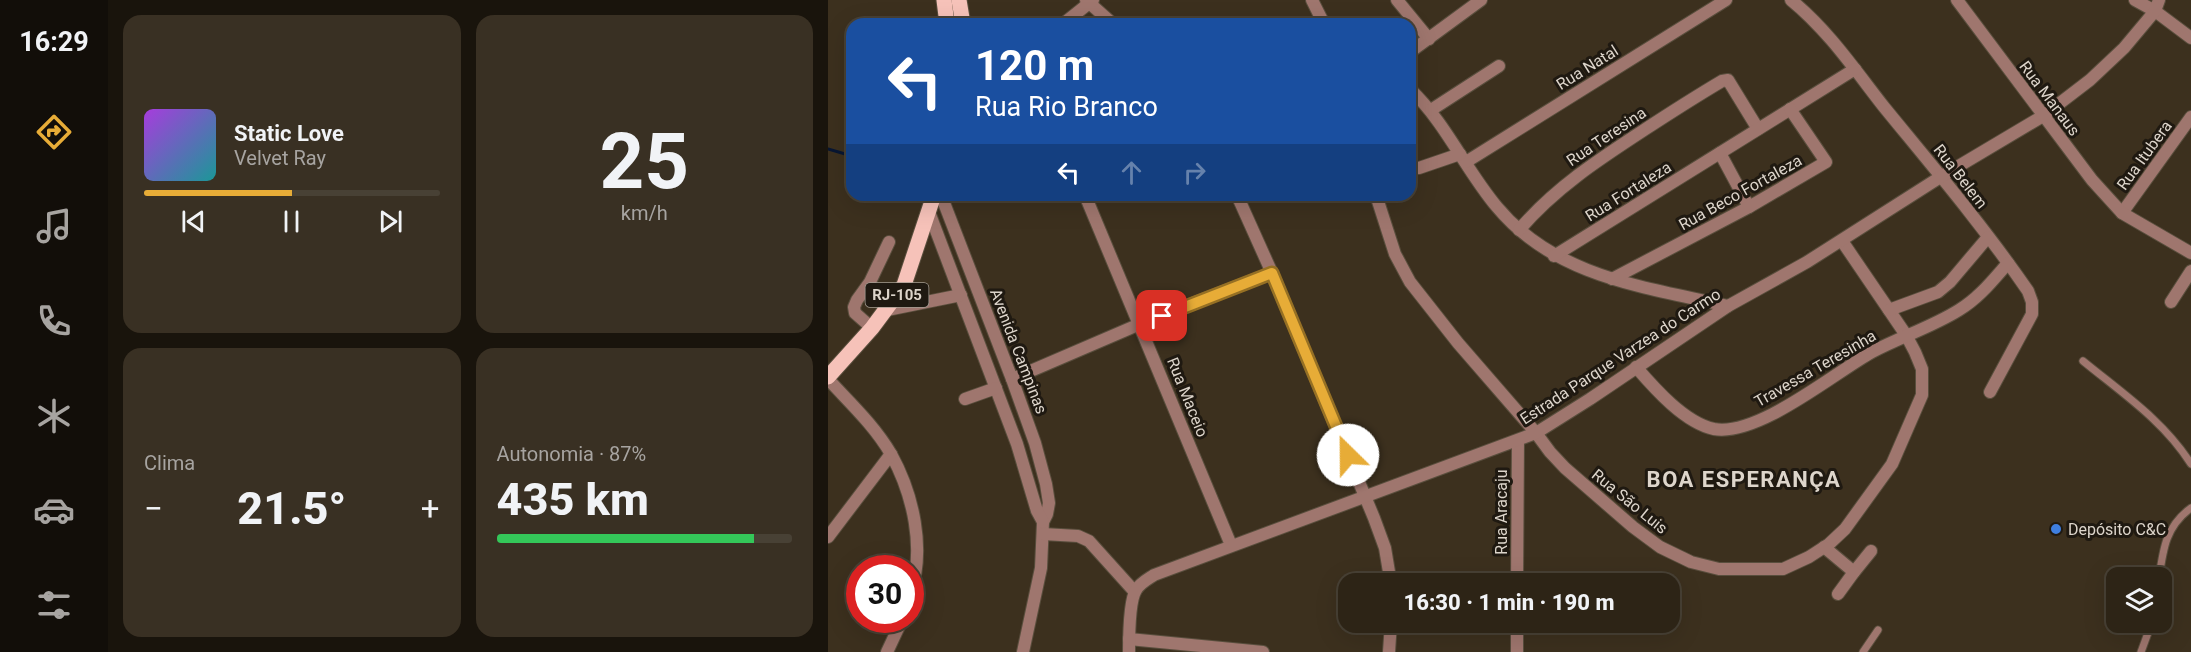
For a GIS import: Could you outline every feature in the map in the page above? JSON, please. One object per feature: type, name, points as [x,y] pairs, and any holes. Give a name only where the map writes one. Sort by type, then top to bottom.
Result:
[{"type":"main road","points":[[944,0],[946,18]]},
{"type":"main road","points":[[959,0],[962,18]]},
{"type":"main road","name":"RJ-105","points":[[828,378],[887,310],[904,285],[932,201]]},
{"type":"street","points":[[1312,0],[1321,18]]},
{"type":"street","points":[[1397,0],[1412,18]]},
{"type":"street","points":[[1416,48],[1481,0]]},
{"type":"street","name":"Rua Natal","points":[[1419,168],[1463,158],[1726,0]]},
{"type":"street","name":"Rua Belem","points":[[1791,0],[1830,39],[1855,69],[1942,176],[2028,291],[2032,303],[2032,314],[1990,392]]},
{"type":"street","name":"Rua Manaus","points":[[1957,0],[2092,180],[2122,213],[2191,253]]},
{"type":"street","points":[[2135,0],[2157,5],[2191,38]]},
{"type":"street","points":[[1070,18],[1089,1],[1107,18]]},
{"type":"street","name":"Estrada Parque Varzea do Carmo","points":[[1134,591],[1154,575],[1536,433],[1728,306],[1842,241],[1942,176],[2043,116],[2090,80],[2124,48],[2157,5]]},
{"type":"street","points":[[1416,23],[1429,39]]},
{"type":"street","points":[[1431,110],[1499,66]]},
{"type":"street","name":"Rua Fortaleza","points":[[1554,256],[1855,69]]},
{"type":"street","name":"Rua Teresina","points":[[1519,230],[1539,207],[1564,185],[1612,151],[1722,81],[1728,80],[1758,129]]},
{"type":"street","points":[[1416,95],[1431,110],[1496,207],[1519,230],[1554,256],[1578,268],[1612,279],[1728,306]]},
{"type":"street","name":"Rua Beco Fortaleza","points":[[1612,279],[1749,207],[1826,162],[1790,109]]},
{"type":"street","name":"Rua Itubera","points":[[2122,213],[2191,117]]},
{"type":"street","points":[[1720,153],[1749,207]]},
{"type":"street","name":"Avenida Campinas","points":[[943,201],[1012,379],[1035,443],[1046,484],[1049,502],[1043,528],[1041,568],[1023,652]]},
{"type":"street","name":"Rua Maceio","points":[[1088,201],[1231,545]]},
{"type":"street","points":[[1240,201],[1365,496],[1384,548],[1388,573]]},
{"type":"street","name":"Rua São Luis","points":[[1378,201],[1395,254],[1410,282],[1550,452],[1565,468],[1660,547],[1691,562],[1719,569],[1783,569],[1809,557],[1845,530],[1892,464],[1922,395],[1922,369],[1906,335],[1842,241]]},
{"type":"street","name":"Avenida Campinas","points":[[929,212],[1017,444],[1043,528]]},
{"type":"street","points":[[1889,310],[1938,292],[1950,282],[1988,237]]},
{"type":"street","points":[[872,328],[855,313],[854,307],[870,282],[889,242]]},
{"type":"street","name":"Travessa Teresinha","points":[[1636,367],[1669,402],[1693,421],[1714,429],[1733,429],[1768,416],[1872,352],[1959,310],[1984,292],[2008,263]]},
{"type":"street","points":[[2171,302],[2191,271]]},
{"type":"street","points":[[1012,379],[1140,324],[1272,273]]},
{"type":"street","points":[[887,310],[962,296]]},
{"type":"street","points":[[828,378],[858,410],[891,454],[903,480],[913,511],[916,555]]},
{"type":"street","points":[[965,399],[996,388]]},
{"type":"street","name":"Rua Aracaju","points":[[1517,573],[1518,441]]},
{"type":"street","points":[[828,537],[891,454]]},
{"type":"street","points":[[1043,528],[1089,540],[1134,591],[1129,652]]},
{"type":"street","points":[[1824,547],[1854,572]]},
{"type":"street","points":[[1838,594],[1871,551]]},
{"type":"street","points":[[887,652],[896,633]]},
{"type":"street","points":[[1389,652],[1390,633]]},
{"type":"street","points":[[1517,633],[1517,652]]},
{"type":"street","points":[[1129,639],[1263,652]]},
{"type":"lane","points":[[2083,361],[2149,414],[2178,443],[2191,464]]},
{"type":"lane","points":[[2160,567],[2163,548],[2169,534],[2183,513],[2191,508]]},
{"type":"lane","points":[[1863,652],[1878,630]]},
{"type":"lane","points":[[2141,652],[2148,633]]},
{"type":"waterway","points":[[828,149],[846,154]]},
{"type":"place","name":"Depósito C&C","points":[[2056,529]]},
{"type":"district","name":"BOA ESPERANÇA","points":[[1744,479]]},
{"type":"route","points":[[1162,316],[1272,273],[1348,455]]}]
